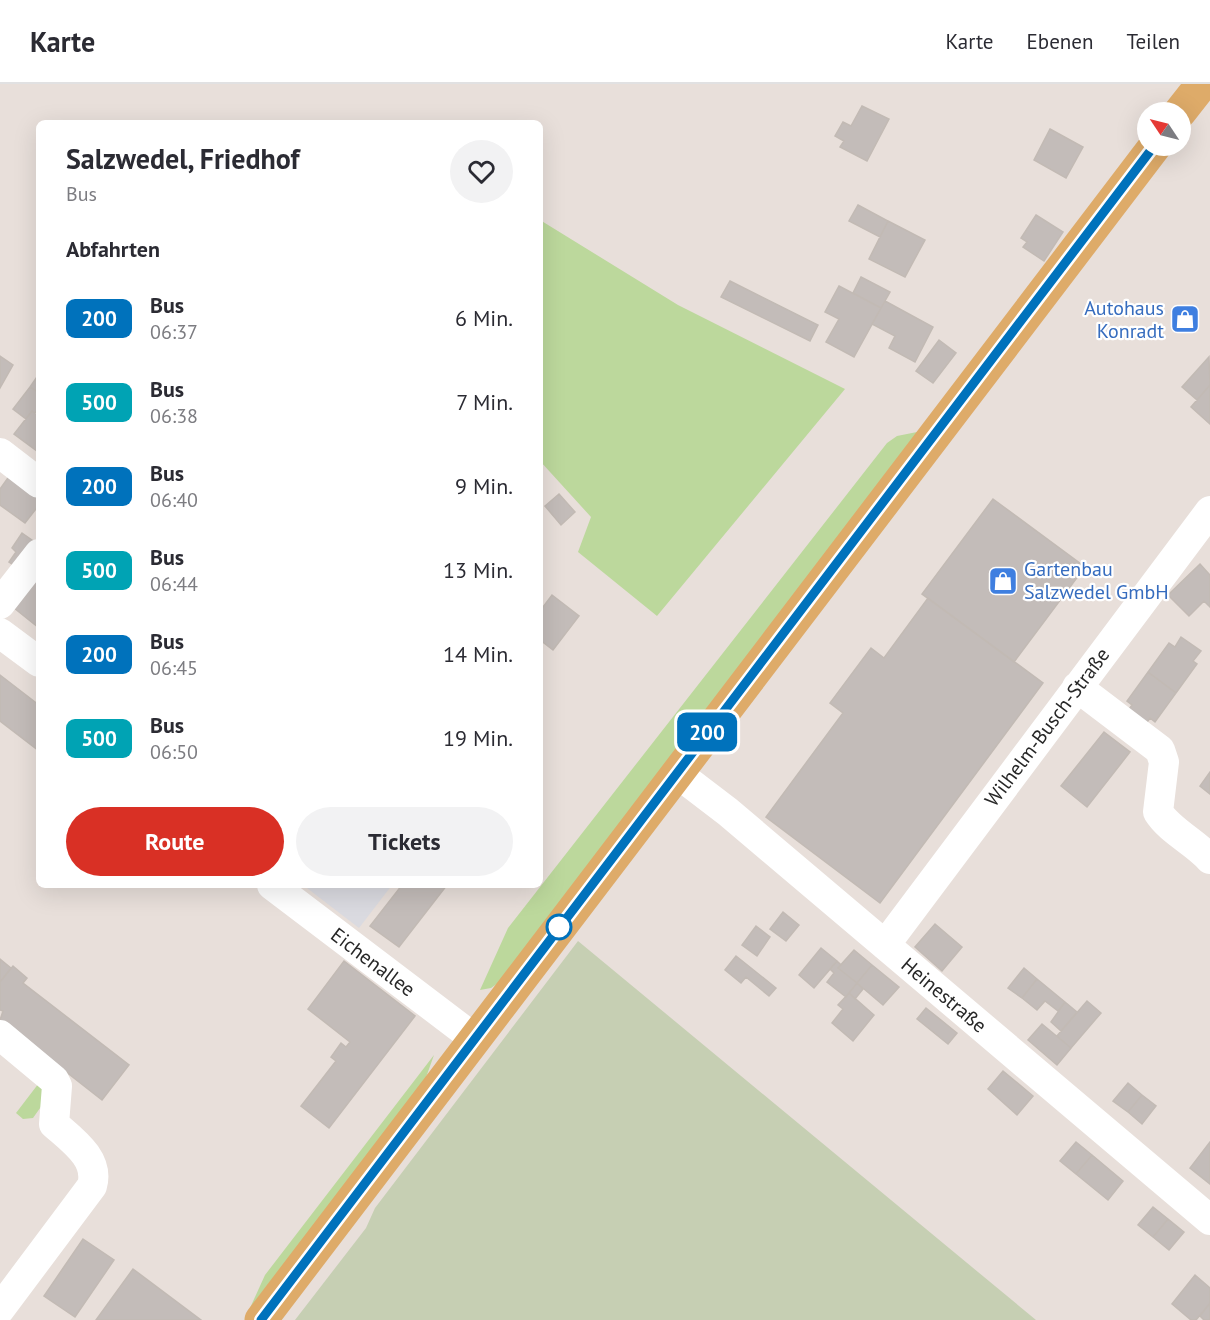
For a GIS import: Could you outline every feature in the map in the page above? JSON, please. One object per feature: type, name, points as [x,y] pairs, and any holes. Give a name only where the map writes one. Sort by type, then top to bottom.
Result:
[{"type":"main road","points":[[1188,102],[1202,84]]},
{"type":"main road","points":[[261,1320],[1147,156]]},
{"type":"street","points":[[0,453],[36,481]]},
{"type":"street","name":"Wilhelm-Busch-Straße","points":[[885,945],[1077,687],[1205,528]]},
{"type":"street","points":[[0,604],[36,558]]},
{"type":"street","points":[[0,633],[36,660]]},
{"type":"street","points":[[1077,687],[1160,750],[1164,762],[1158,812],[1163,819],[1190,839],[1210,859]]},
{"type":"street","name":"Heinestraße","points":[[677,772],[1210,1220]]},
{"type":"street","name":"Eichenallee","points":[[279,888],[475,1039]]},
{"type":"street","points":[[0,1035],[54,1080],[57,1086],[54,1124],[88,1157],[95,1177],[92,1186],[0,1309]]},
{"type":"shaded area","points":[[307,888],[390,888],[359,928]]},
{"type":"green space","points":[[543,222],[678,305],[845,389],[657,616],[578,552],[591,517],[543,464]]},
{"type":"green space","points":[[922,431],[511,974],[491,988],[480,990],[508,928],[539,888],[543,888],[543,883],[887,443],[897,436]]},
{"type":"green space","points":[[578,941],[1036,1320],[295,1320],[366,1228],[375,1208]]},
{"type":"green space","points":[[434,1055],[424,1083],[250,1308],[265,1275]]},
{"type":"green space","points":[[42,1079],[50,1094],[33,1118],[23,1119],[16,1113]]},
{"type":"building","points":[[862,106],[889,119],[867,161],[840,147],[844,141],[835,136],[843,122],[851,126]]},
{"type":"building","points":[[1050,129],[1083,147],[1066,178],[1034,160]]},
{"type":"building","points":[[858,205],[888,221],[880,237],[849,221]]},
{"type":"building","points":[[1036,215],[1063,232],[1044,261],[1023,247],[1027,242],[1021,238]]},
{"type":"building","points":[[888,221],[925,240],[905,277],[869,259]]},
{"type":"building","points":[[861,277],[890,292],[881,308],[853,293]]},
{"type":"building","points":[[730,281],[818,325],[810,341],[721,297]]},
{"type":"building","points":[[839,286],[881,308],[854,357],[826,342],[839,319],[825,312]]},
{"type":"building","points":[[885,301],[933,327],[915,362],[889,348],[895,336],[872,324]]},
{"type":"building","points":[[939,340],[956,353],[933,383],[916,371]]},
{"type":"building","points":[[0,356],[13,365],[0,388]]},
{"type":"building","points":[[1209,357],[1210,385],[1197,400],[1182,387]]},
{"type":"building","points":[[36,378],[36,391],[30,387]]},
{"type":"building","points":[[1210,385],[1210,424],[1191,407]]},
{"type":"building","points":[[30,387],[36,391],[35,413],[32,411],[26,419],[13,409]]},
{"type":"building","points":[[32,411],[36,414],[36,450],[14,434]]},
{"type":"building","points":[[10,475],[36,495],[36,509],[25,523],[0,505],[0,489]]},
{"type":"building","points":[[559,494],[575,512],[561,525],[545,506]]},
{"type":"building","name":"Gartenbau Salzwedel GmbH","points":[[993,499],[1085,567],[1014,662],[922,594]]},
{"type":"building","points":[[22,533],[36,543],[18,568],[9,562],[16,552],[12,548]]},
{"type":"building","points":[[1200,564],[1210,575],[1210,607],[1204,601],[1189,616],[1168,595]]},
{"type":"building","points":[[36,580],[36,626],[14,608]]},
{"type":"building","points":[[552,595],[579,616],[553,650],[543,642],[543,607]]},
{"type":"building","points":[[928,598],[1043,683],[880,903],[766,817],[843,713],[830,703],[871,648],[884,658]]},
{"type":"building","points":[[1181,637],[1201,651],[1193,661],[1197,664],[1176,693],[1148,672],[1169,643],[1175,647]]},
{"type":"building","points":[[1148,672],[1176,693],[1155,722],[1150,718],[1145,725],[1127,712],[1132,705],[1127,701]]},
{"type":"building","points":[[0,675],[36,703],[36,749],[0,721]]},
{"type":"building","points":[[1104,732],[1130,752],[1087,807],[1061,786]]},
{"type":"building","points":[[1210,772],[1210,794],[1200,786]]},
{"type":"building","points":[[400,888],[445,888],[399,947],[370,926]]},
{"type":"building","points":[[783,912],[799,925],[786,941],[770,929]]},
{"type":"building","points":[[935,924],[962,947],[942,971],[915,947]]},
{"type":"building","points":[[756,926],[770,937],[757,956],[742,945]]},
{"type":"building","points":[[821,948],[837,961],[814,988],[799,975]]},
{"type":"building","points":[[854,950],[872,965],[857,983],[838,968]]},
{"type":"building","points":[[736,956],[776,988],[769,996],[746,977],[741,983],[725,970]]},
{"type":"building","points":[[0,959],[11,968],[0,982]]},
{"type":"building","points":[[344,961],[415,1016],[329,1128],[301,1106],[336,1061],[331,1057],[341,1043],[346,1047],[350,1042],[308,1009]]},
{"type":"building","points":[[837,961],[841,965],[838,968],[857,983],[846,997],[827,982],[834,973],[830,969]]},
{"type":"building","points":[[872,965],[899,987],[883,1005],[857,983]]},
{"type":"building","points":[[13,966],[27,978],[23,983],[129,1065],[102,1100],[0,1020],[3,1011],[0,1010],[0,982]]},
{"type":"building","points":[[1024,968],[1037,979],[1022,998],[1008,988]]},
{"type":"building","points":[[1037,979],[1065,1002],[1058,1011],[1045,1001],[1037,1010],[1022,998]]},
{"type":"building","points":[[857,983],[863,989],[855,999],[849,993]]},
{"type":"building","points":[[849,993],[874,1015],[853,1041],[832,1023],[843,1009],[838,1005]]},
{"type":"building","points":[[1087,1001],[1101,1013],[1071,1048],[1057,1036]]},
{"type":"building","points":[[1065,1002],[1077,1012],[1061,1031],[1051,1022]]},
{"type":"building","points":[[926,1008],[957,1033],[948,1044],[917,1019]]},
{"type":"building","points":[[1042,1024],[1071,1048],[1057,1065],[1028,1040]]},
{"type":"building","points":[[1003,1071],[1033,1096],[1017,1115],[988,1089]]},
{"type":"building","points":[[1128,1083],[1142,1095],[1128,1112],[1113,1101]]},
{"type":"building","points":[[1142,1095],[1156,1106],[1142,1124],[1128,1112]]},
{"type":"building","points":[[1076,1142],[1092,1155],[1076,1174],[1060,1161]]},
{"type":"building","points":[[1210,1142],[1210,1184],[1190,1168]]},
{"type":"building","points":[[1092,1155],[1123,1181],[1108,1200],[1076,1174]]},
{"type":"building","points":[[1153,1207],[1168,1219],[1153,1237],[1138,1225]]},
{"type":"building","points":[[1168,1219],[1184,1232],[1169,1250],[1153,1237]]},
{"type":"building","points":[[83,1239],[114,1260],[75,1317],[44,1296]]},
{"type":"building","points":[[133,1269],[201,1320],[96,1320]]},
{"type":"building","points":[[1195,1275],[1210,1288],[1210,1303],[1196,1320],[1191,1320],[1172,1304]]},
{"type":"building","points":[[1210,1303],[1210,1320],[1204,1320],[1200,1316]]},
{"type":"bus line","name":"200","points":[[261,1320],[1146,156]]},
{"type":"place","name":"Autohaus Konradt","points":[[1185,319]]},
{"type":"place","name":"Gartenbau Salzwedel GmbH","points":[[1003,581]]}]
